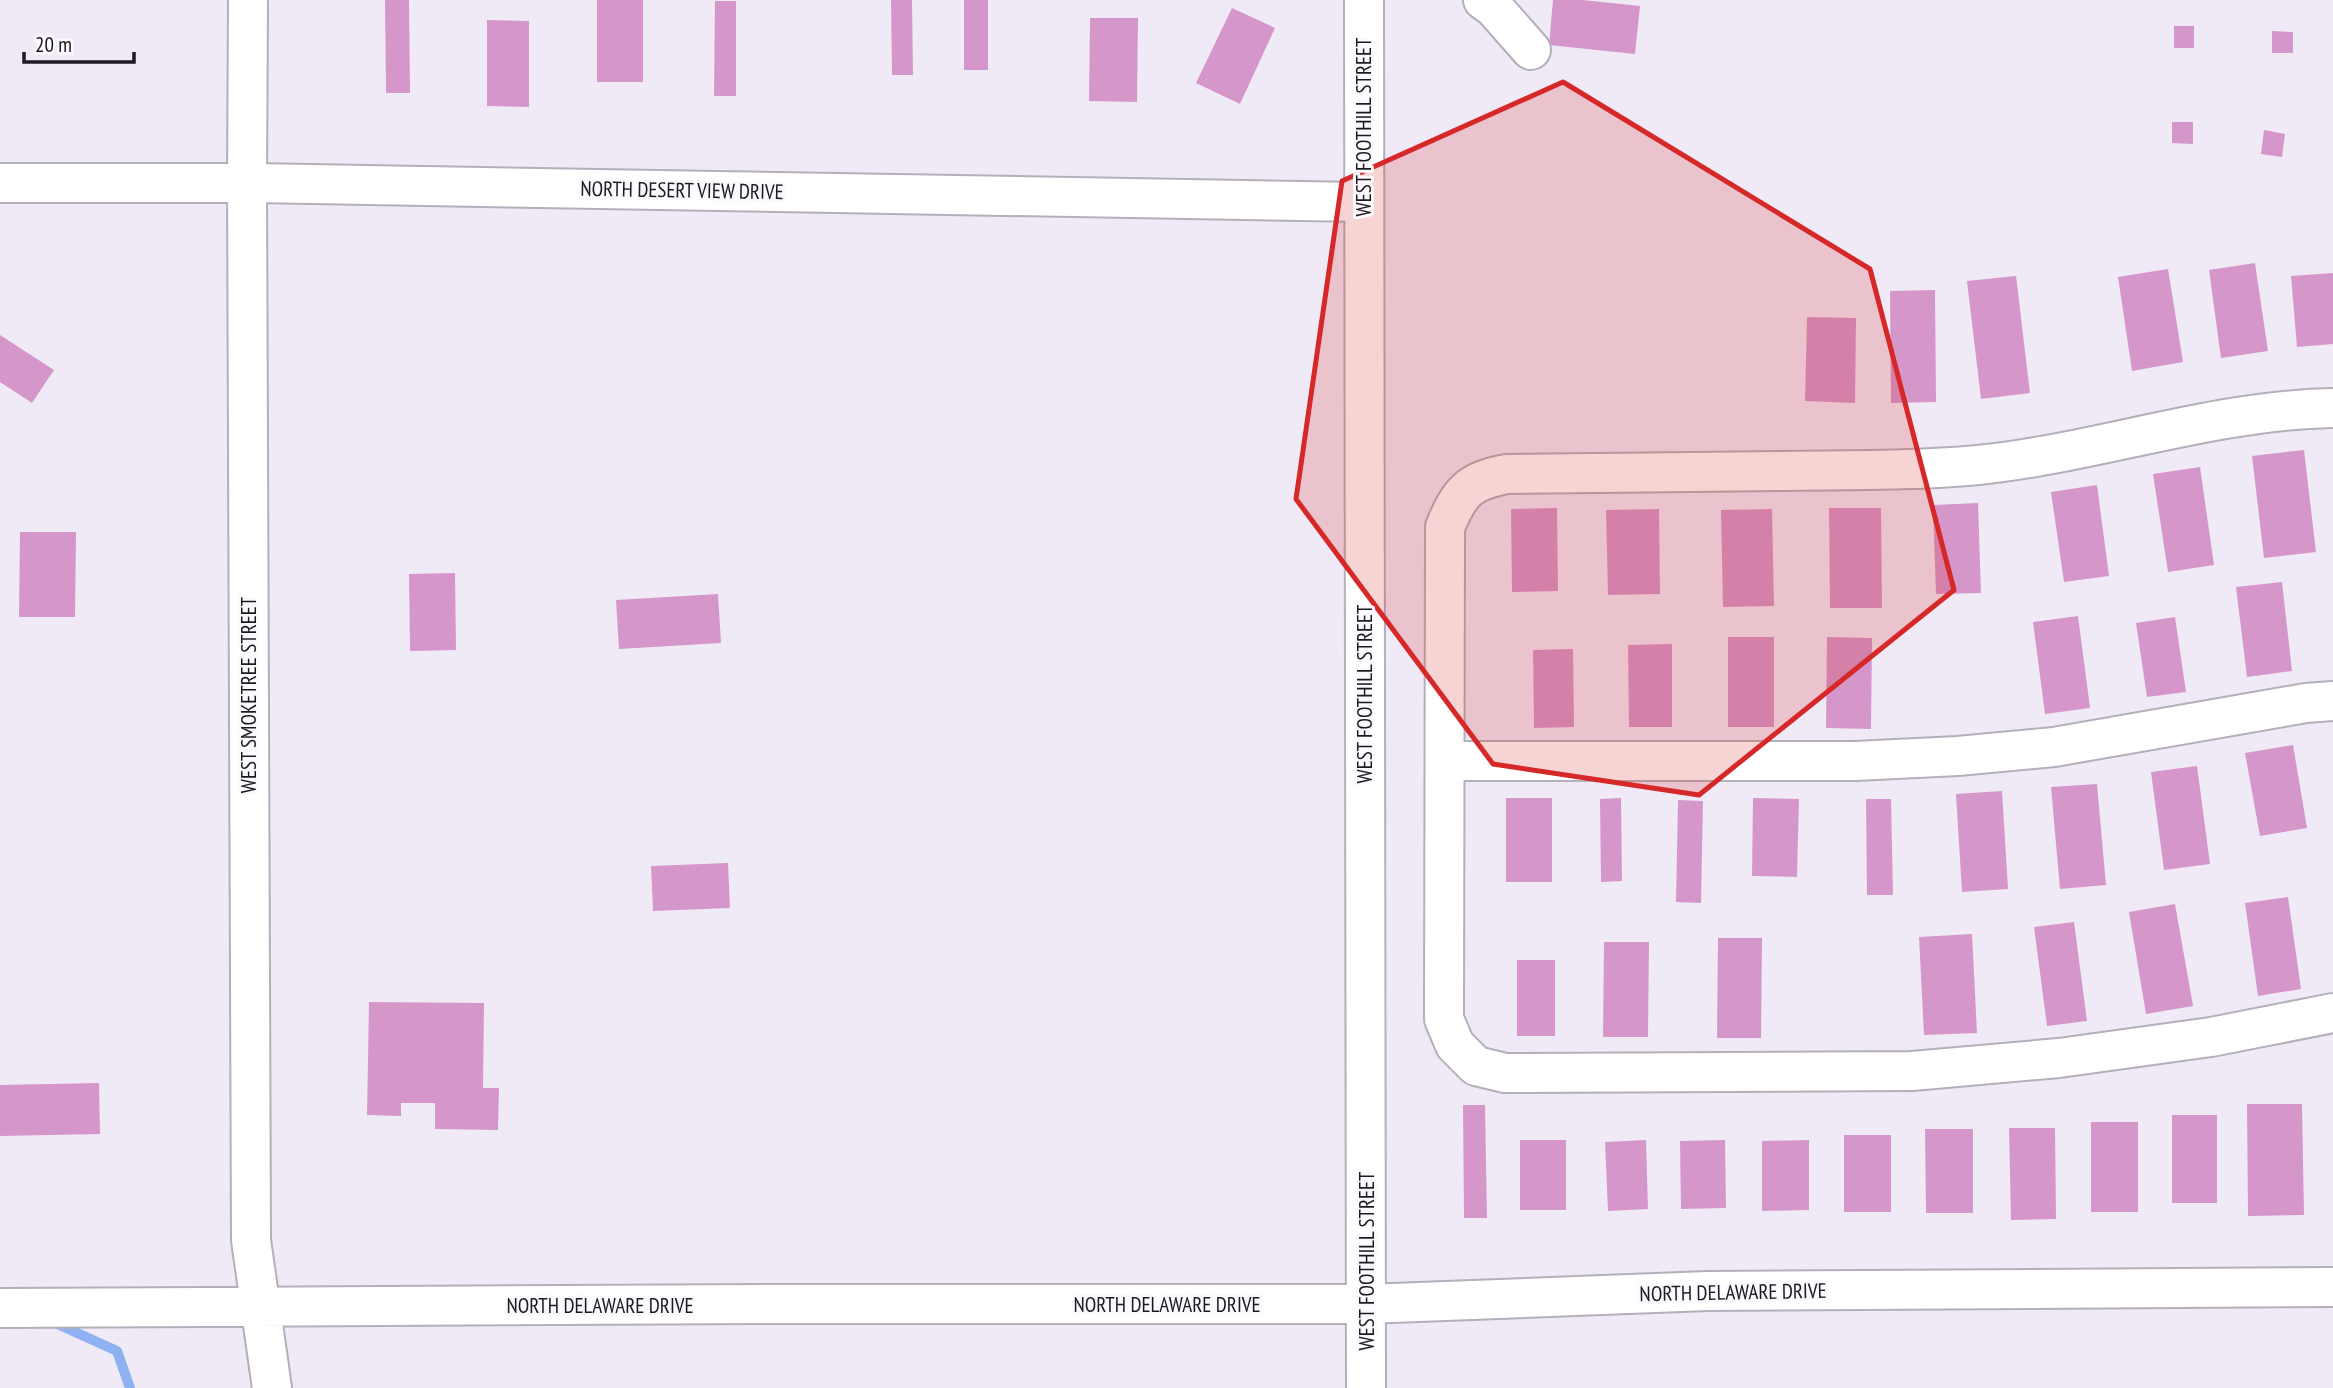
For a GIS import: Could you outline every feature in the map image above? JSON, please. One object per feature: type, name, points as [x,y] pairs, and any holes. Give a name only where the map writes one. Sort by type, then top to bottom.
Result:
[{"type":"street","name":"WEST SMOKETREE STREET","points":[[248,0],[251,1240],[272,1388]]},
{"type":"street","name":"WEST FOOTHILL STREET","points":[[1364,0],[1366,1388]]},
{"type":"street","points":[[1483,0],[1494,8],[1531,50]]},
{"type":"street","name":"NORTH DESERT VIEW DRIVE","points":[[0,183],[247,183],[1363,202]]},
{"type":"street","points":[[2333,408],[2308,408],[2212,421],[2078,450],[1978,465],[1880,470],[1507,474],[1480,479],[1456,501],[1445,527],[1444,1019],[1455,1045],[1476,1066],[1505,1073],[1912,1071],[2059,1058],[2211,1037],[2333,1013]]},
{"type":"street","points":[[1445,761],[1855,761],[1958,756],[2054,747],[2306,703],[2333,701]]},
{"type":"street","name":"NORTH DELAWARE DRIVE","points":[[0,1308],[1366,1304],[1708,1291],[2333,1287]]},
{"type":"highlighted area","points":[[1563,82],[1870,269],[1954,590],[1699,795],[1493,764],[1296,499],[1342,181]]},
{"type":"building","points":[[385,0],[409,0],[410,93],[386,93]]},
{"type":"building","points":[[597,0],[643,0],[643,82],[597,82]]},
{"type":"building","points":[[891,0],[912,0],[913,75],[892,75]]},
{"type":"building","points":[[964,0],[988,0],[988,70],[964,70]]},
{"type":"building","points":[[1553,0],[1640,6],[1635,54],[1549,45]]},
{"type":"building","points":[[715,1],[736,1],[736,96],[714,96]]},
{"type":"building","points":[[1232,8],[1275,28],[1240,104],[1196,83]]},
{"type":"building","points":[[1090,18],[1138,18],[1137,102],[1089,101]]},
{"type":"building","points":[[487,20],[529,21],[529,107],[487,106]]},
{"type":"building","points":[[2174,26],[2194,26],[2194,48],[2174,48]]},
{"type":"building","points":[[2272,31],[2293,32],[2293,53],[2272,53]]},
{"type":"building","points":[[2172,122],[2193,122],[2193,144],[2172,143]]},
{"type":"building","points":[[2264,130],[2285,134],[2282,157],[2261,154]]},
{"type":"building","points":[[2255,263],[2268,351],[2221,358],[2209,270]]},
{"type":"building","points":[[2168,269],[2183,362],[2132,371],[2118,277]]},
{"type":"building","points":[[2333,273],[2333,344],[2297,347],[2291,276]]},
{"type":"building","points":[[2016,276],[2030,393],[1981,399],[1967,281]]},
{"type":"building","points":[[1935,290],[1936,402],[1891,403],[1890,291]]},
{"type":"building","points":[[1807,317],[1856,318],[1855,403],[1805,401]]},
{"type":"building","points":[[0,335],[54,370],[32,403],[0,382]]},
{"type":"building","points":[[2304,450],[2316,552],[2264,558],[2252,456]]},
{"type":"building","points":[[2200,467],[2214,565],[2168,572],[2153,474]]},
{"type":"building","points":[[2097,485],[2109,576],[2064,582],[2051,492]]},
{"type":"building","points":[[1978,503],[1981,593],[1936,594],[1933,505]]},
{"type":"building","points":[[1557,508],[1558,591],[1512,592],[1511,509]]},
{"type":"building","points":[[1829,508],[1881,508],[1882,608],[1830,608]]},
{"type":"building","points":[[1659,509],[1660,594],[1608,595],[1606,510]]},
{"type":"building","points":[[1772,509],[1774,606],[1723,607],[1721,510]]},
{"type":"building","points":[[20,532],[76,532],[75,617],[19,617]]},
{"type":"building","points":[[455,573],[456,650],[410,651],[409,574]]},
{"type":"building","points":[[2282,582],[2292,671],[2247,677],[2236,587]]},
{"type":"building","points":[[718,594],[721,643],[619,649],[616,600]]},
{"type":"building","points":[[2078,616],[2090,708],[2045,714],[2033,622]]},
{"type":"building","points":[[2175,617],[2186,692],[2147,697],[2136,623]]},
{"type":"building","points":[[1728,637],[1774,637],[1774,727],[1728,727]]},
{"type":"building","points":[[1827,637],[1872,638],[1871,729],[1826,728]]},
{"type":"building","points":[[1672,644],[1672,727],[1629,727],[1628,645]]},
{"type":"building","points":[[1573,649],[1574,727],[1534,728],[1533,650]]},
{"type":"building","points":[[2293,745],[2307,828],[2260,836],[2245,753]]},
{"type":"building","points":[[2197,766],[2210,864],[2164,870],[2151,772]]},
{"type":"building","points":[[2097,784],[2106,885],[2060,889],[2051,787]]},
{"type":"building","points":[[2002,791],[2008,889],[1962,892],[1956,794]]},
{"type":"building","points":[[1506,798],[1552,798],[1552,882],[1506,882]]},
{"type":"building","points":[[1621,798],[1622,881],[1601,882],[1600,799]]},
{"type":"building","points":[[1753,798],[1799,799],[1797,877],[1752,876]]},
{"type":"building","points":[[1866,799],[1891,799],[1893,895],[1867,895]]},
{"type":"building","points":[[1678,800],[1703,801],[1701,903],[1676,902]]},
{"type":"building","points":[[728,863],[730,908],[653,911],[651,866]]},
{"type":"building","points":[[2288,897],[2301,989],[2258,996],[2245,903]]},
{"type":"building","points":[[2175,904],[2193,1006],[2146,1014],[2129,912]]},
{"type":"building","points":[[2074,922],[2087,1021],[2047,1026],[2034,927]]},
{"type":"building","points":[[1972,934],[1977,1033],[1924,1035],[1919,937]]},
{"type":"building","points":[[1718,938],[1762,938],[1761,1038],[1717,1038]]},
{"type":"building","points":[[1604,942],[1649,942],[1648,1037],[1603,1037]]},
{"type":"building","points":[[1517,960],[1555,960],[1555,1036],[1517,1036]]},
{"type":"building","points":[[369,1002],[484,1003],[483,1088],[499,1088],[498,1130],[435,1129],[435,1103],[401,1103],[401,1116],[367,1115]]},
{"type":"building","points":[[99,1083],[100,1134],[0,1136],[0,1085]]},
{"type":"building","points":[[2247,1104],[2302,1104],[2304,1215],[2248,1216]]},
{"type":"building","points":[[1463,1105],[1485,1105],[1487,1218],[1464,1218]]},
{"type":"building","points":[[2172,1115],[2217,1115],[2217,1203],[2172,1203]]},
{"type":"building","points":[[2091,1122],[2138,1122],[2138,1212],[2091,1212]]},
{"type":"building","points":[[2009,1128],[2055,1128],[2056,1219],[2011,1220]]},
{"type":"building","points":[[1925,1129],[1973,1129],[1973,1213],[1926,1213]]},
{"type":"building","points":[[1844,1135],[1891,1135],[1891,1212],[1844,1212]]},
{"type":"building","points":[[1520,1140],[1566,1140],[1566,1210],[1520,1210]]},
{"type":"building","points":[[1646,1140],[1648,1209],[1608,1211],[1605,1142]]},
{"type":"building","points":[[1725,1140],[1726,1208],[1681,1209],[1680,1141]]},
{"type":"building","points":[[1809,1140],[1809,1210],[1762,1211],[1762,1141]]},
{"type":"waterway","points":[[53,1322],[117,1351],[130,1388]]}]
